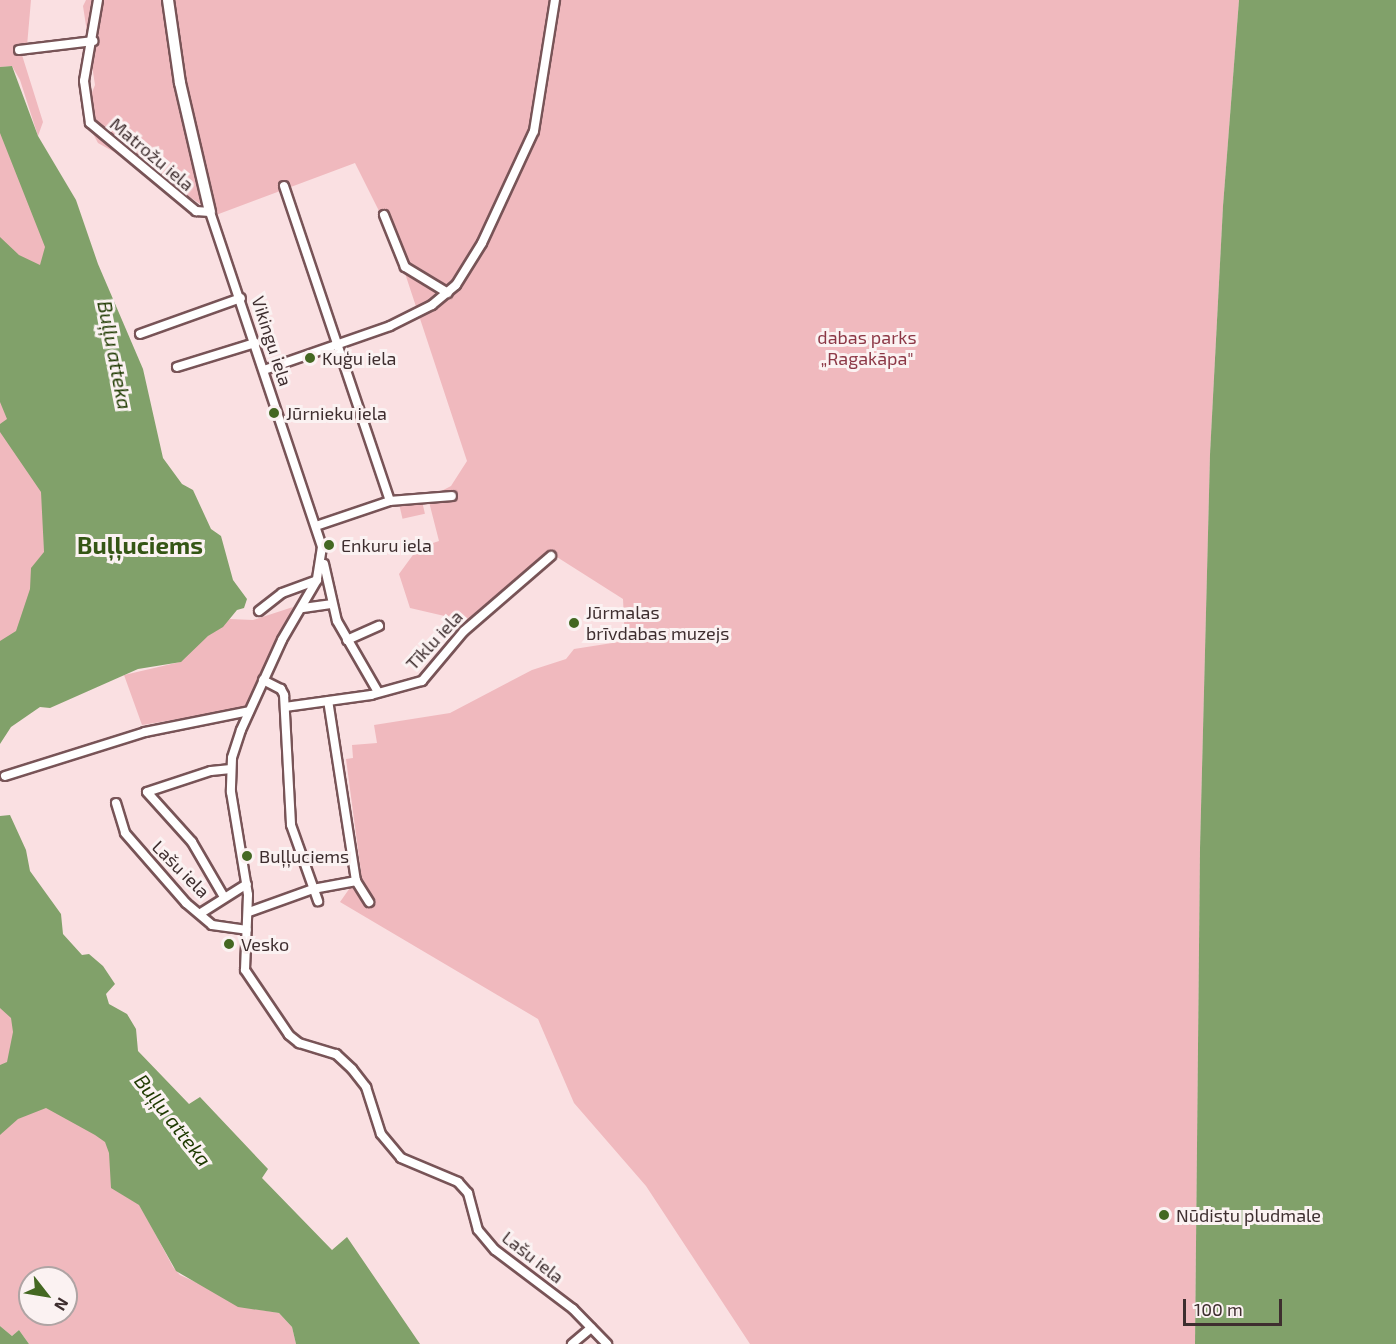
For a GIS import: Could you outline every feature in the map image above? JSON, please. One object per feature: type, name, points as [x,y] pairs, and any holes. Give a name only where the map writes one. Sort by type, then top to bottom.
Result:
[{"type":"main road","name":"Vikingu iela","points":[[168,0],[180,83],[210,212]]},
{"type":"street","name":"Matrožu iela","points":[[98,0],[93,41],[84,81],[90,123],[111,144],[196,211],[210,212]]},
{"type":"street","points":[[264,370],[400,322],[448,293],[482,243],[534,131],[555,0]]},
{"type":"street","points":[[20,50],[93,41]]},
{"type":"street","points":[[284,186],[390,501]]},
{"type":"street","name":"Vikingu iela","points":[[210,212],[316,526],[323,558],[317,580],[263,680],[249,711]]},
{"type":"street","points":[[384,215],[405,267],[448,293]]},
{"type":"street","points":[[140,334],[240,298]]},
{"type":"street","points":[[177,367],[255,343]]},
{"type":"street","points":[[316,526],[390,501],[452,496]]},
{"type":"street","name":"Tīklu iela","points":[[285,706],[378,692],[422,681],[488,607],[551,556]]},
{"type":"street","points":[[323,558],[331,604],[347,640],[378,692]]},
{"type":"street","points":[[259,611],[282,593],[317,580]]},
{"type":"street","points":[[303,608],[331,604]]},
{"type":"street","points":[[347,640],[379,626]]},
{"type":"street","points":[[263,680],[281,689],[285,706],[291,825],[318,901]]},
{"type":"street","points":[[328,701],[356,881],[372,900]]},
{"type":"street","points":[[5,776],[145,732],[249,711]]},
{"type":"street","name":"Lašu iela","points":[[249,711],[231,769],[249,912],[244,955],[245,970],[289,1035],[299,1043],[336,1054],[352,1069],[366,1087],[381,1134],[401,1158],[458,1182],[468,1193],[478,1230],[495,1250],[573,1309],[607,1344]]},
{"type":"street","points":[[224,897],[192,842],[147,792],[211,771],[231,769]]},
{"type":"street","name":"Lašu iela","points":[[117,803],[125,833],[174,890],[201,912],[212,925],[247,930]]},
{"type":"street","points":[[249,912],[313,889],[356,881]]},
{"type":"street","points":[[201,912],[247,884]]},
{"type":"street","points":[[572,1344],[591,1328]]},
{"type":"green space","points":[[0,0],[31,0],[27,46],[22,55],[43,122],[38,136],[20,80],[12,66],[0,67]]},
{"type":"green space","name":"dabas parks „Ragakāpa\"","points":[[86,0],[1239,0],[1223,206],[1210,454],[1200,848],[1195,1344],[750,1344],[646,1186],[574,1103],[538,1019],[340,902],[361,872],[346,759],[353,758],[352,745],[377,743],[374,725],[450,713],[532,670],[566,659],[574,649],[625,641],[623,599],[549,552],[466,621],[410,608],[399,574],[418,548],[439,541],[428,498],[451,486],[467,461],[395,243],[355,163],[216,215],[165,180],[98,143],[83,115],[95,85],[83,6]]},
{"type":"green space","points":[[0,124],[59,277],[0,298]]},
{"type":"green space","points":[[0,393],[43,492],[44,552],[43,629],[0,663]]},
{"type":"green space","points":[[422,501],[425,514],[403,519],[400,506]]},
{"type":"green space","points":[[293,607],[246,708],[142,725],[124,675],[180,662],[179,658],[230,619],[253,620]]},
{"type":"green space","points":[[0,942],[157,1166],[120,1193],[140,1205],[173,1267],[180,1275],[255,1309],[279,1313],[292,1327],[296,1344],[29,1344],[19,1330],[12,1336],[0,1326]]},
{"type":"water","points":[[1239,0],[1396,0],[1396,1344],[1195,1344],[1200,848],[1210,454],[1223,206]]},
{"type":"water","name":"Buļļu atteka","points":[[12,66],[38,136],[76,200],[98,264],[143,369],[163,458],[182,484],[193,490],[211,529],[221,536],[233,580],[247,599],[244,608],[237,610],[223,627],[208,636],[181,662],[138,669],[50,708],[40,707],[11,727],[0,744],[0,641],[16,631],[30,589],[31,568],[44,552],[41,492],[0,432],[0,424],[7,419],[0,402],[0,237],[19,255],[40,265],[45,247],[0,133],[0,67]]},
{"type":"water","name":"Buļļu atteka","points":[[10,815],[26,850],[30,871],[61,914],[63,934],[82,955],[89,954],[103,966],[115,984],[106,994],[109,1004],[127,1014],[136,1029],[138,1051],[189,1104],[200,1097],[268,1169],[262,1178],[332,1250],[347,1237],[420,1344],[296,1344],[292,1327],[279,1313],[238,1307],[176,1271],[139,1205],[111,1188],[109,1153],[105,1142],[46,1108],[18,1119],[0,1135],[0,1065],[7,1062],[13,1032],[11,1018],[0,1008],[0,816]]},
{"type":"water","points":[[0,1326],[12,1336],[19,1330],[29,1344],[0,1344]]},
{"type":"place","name":"Kuģu iela","points":[[310,358]]},
{"type":"place","name":"Jūrnieku iela","points":[[274,413]]},
{"type":"place","name":"Enkuru iela","points":[[329,545]]},
{"type":"place","name":"Jūrmalas brīvdabas muzejs","points":[[574,623]]},
{"type":"place","name":"Buļļuciems","points":[[247,856]]},
{"type":"place","name":"Vesko","points":[[229,944]]},
{"type":"place","name":"Nūdistu pludmale","points":[[1164,1215]]},
{"type":"district","name":"Buļļuciems","points":[[140,545]]}]
